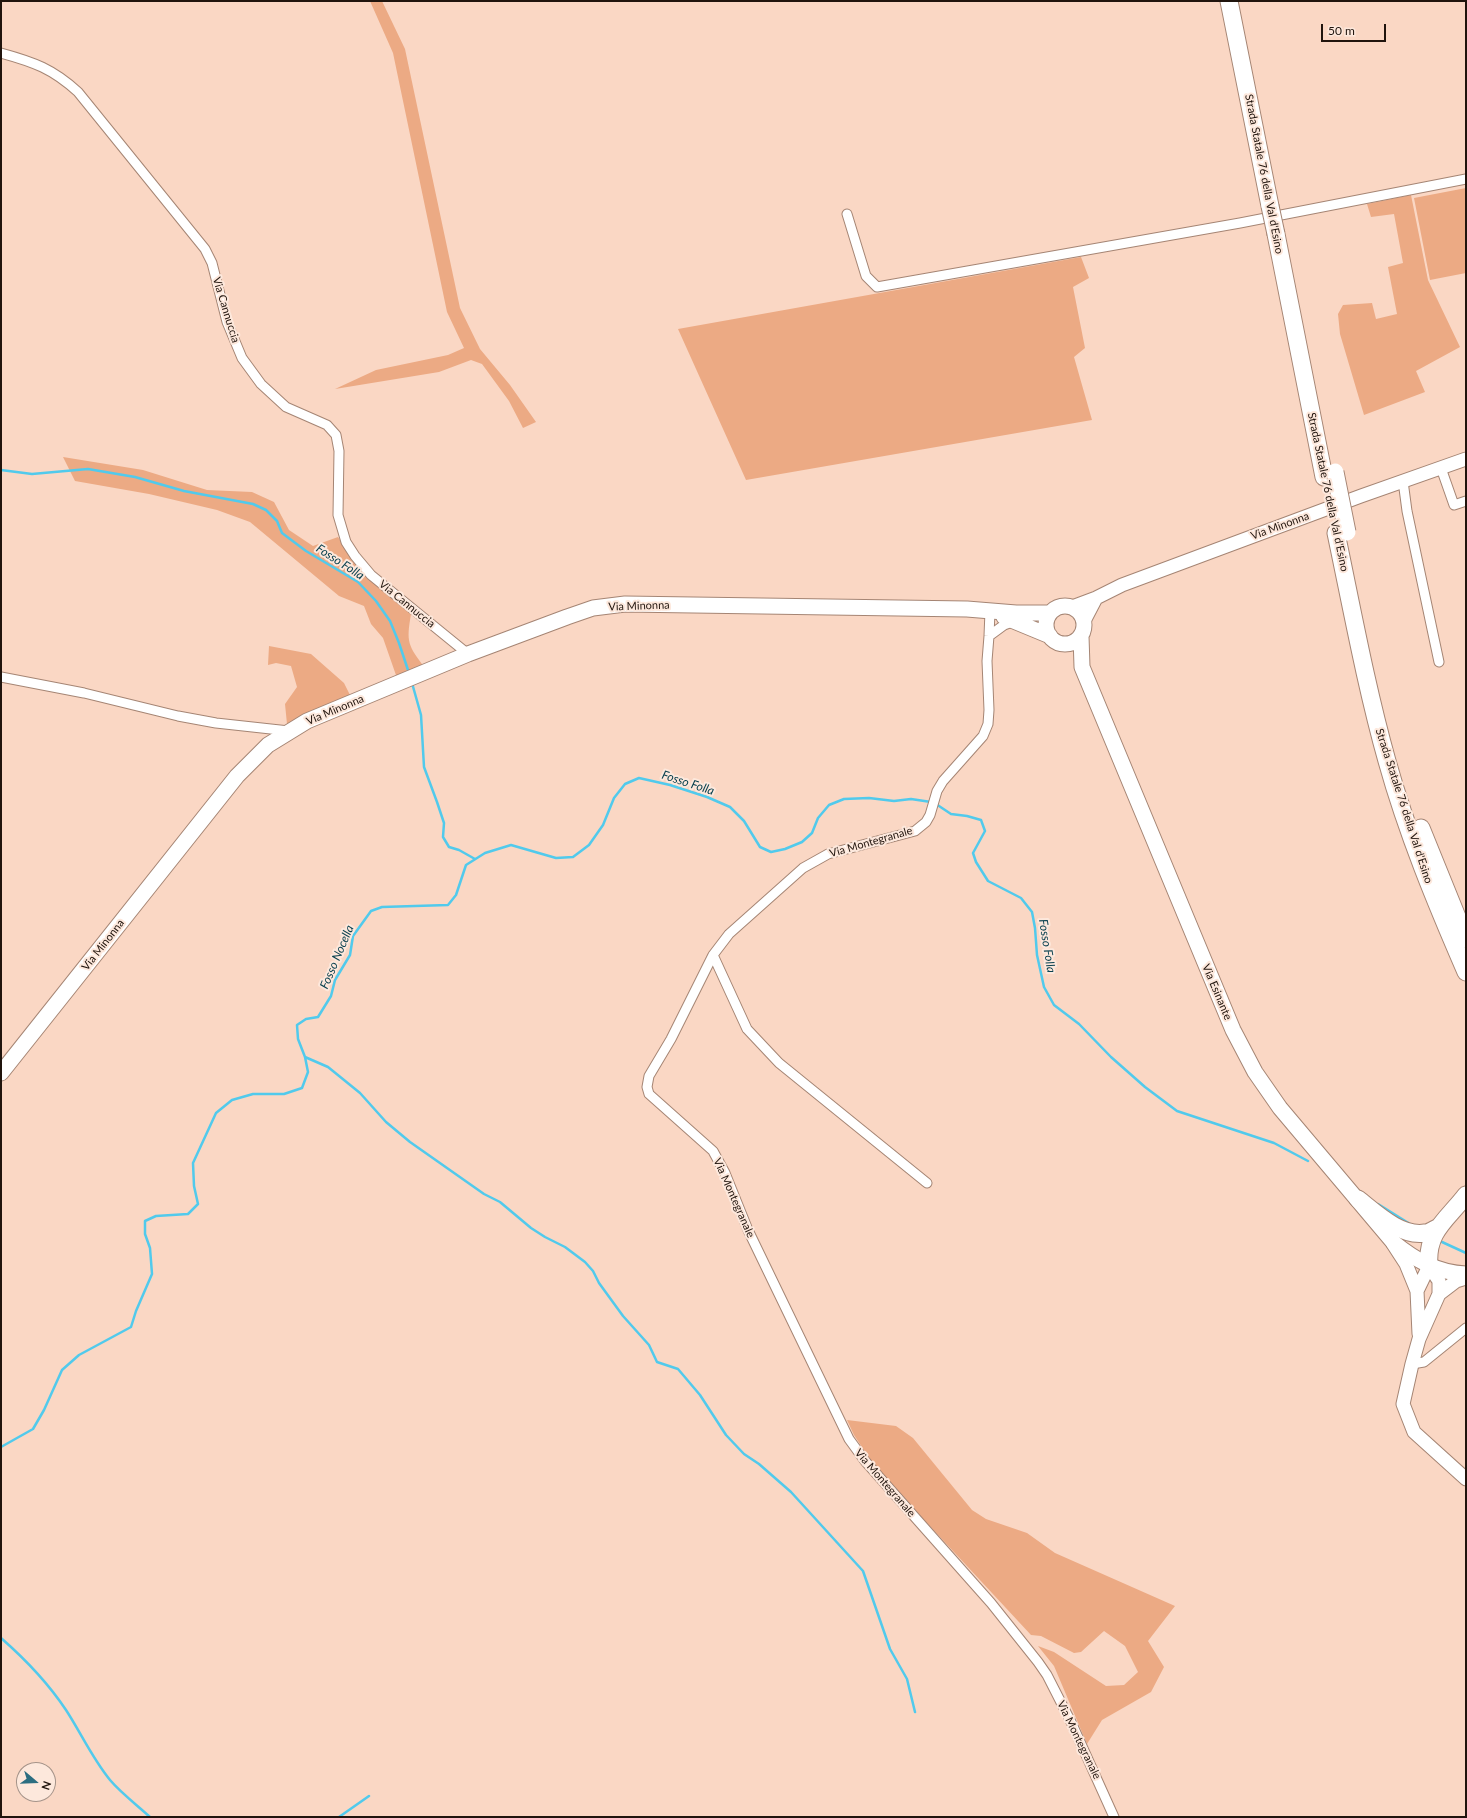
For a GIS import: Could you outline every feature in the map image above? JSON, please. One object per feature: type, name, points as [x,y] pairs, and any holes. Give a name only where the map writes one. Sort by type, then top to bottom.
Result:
[{"type":"highway","name":"Strada Statale 76 della Val d'Esino","points":[[1228,1],[1282,233],[1342,532],[1371,700],[1388,763],[1433,896],[1466,972]]},
{"type":"highway","name":"Strada Statale 76 della Val d'Esino","points":[[1240,1],[1276,205]]},
{"type":"highway","name":"Strada Statale 76 della Val d'Esino","points":[[1342,532],[1382,696],[1400,762],[1419,822],[1446,894],[1466,939]]},
{"type":"highway","points":[[1419,822],[1466,928]]},
{"type":"highway","points":[[1430,1266],[1428,1254],[1437,1228],[1466,1195]]},
{"type":"highway","points":[[1358,1199],[1393,1225],[1407,1232],[1425,1233],[1437,1228]]},
{"type":"main road","name":"Via Minonna","points":[[1072,607],[1096,598],[1122,585],[1466,459]]},
{"type":"main road","points":[[1082,629],[1082,615],[1072,607],[1060,607],[1050,613],[1046,625],[1054,639],[1068,644],[1077,640],[1082,629],[1096,598]]},
{"type":"main road","name":"Via Minonna","points":[[1,1073],[237,776],[268,745],[307,721],[468,654],[594,608],[625,604],[967,609],[1050,613]]},
{"type":"main road","name":"Via Minonna","points":[[990,611],[1016,621],[1054,639]]},
{"type":"main road","name":"Via Esinante","points":[[1082,629],[1082,667]]},
{"type":"main road","name":"Via Esinante","points":[[1054,639],[1082,667],[1233,1030],[1255,1072],[1280,1108],[1358,1199],[1392,1242],[1412,1257],[1430,1266],[1443,1271],[1466,1274]]},
{"type":"main road","points":[[1392,1242],[1406,1264],[1417,1291],[1419,1339]]},
{"type":"main road","points":[[1417,1291],[1430,1266],[1440,1281],[1439,1294],[1419,1339],[1403,1404],[1414,1432],[1466,1479]]},
{"type":"main road","points":[[1439,1294],[1456,1281],[1466,1278]]},
{"type":"street","name":"Via Cannuccia","points":[[1,53],[36,63],[65,80],[78,92],[205,249],[212,263],[227,322],[242,358],[261,384],[286,407],[327,425],[336,435],[339,451],[338,515],[346,542],[355,556],[371,575],[468,654]]},
{"type":"street","points":[[847,214],[866,276],[877,287],[1240,223],[1466,179]]},
{"type":"street","points":[[1441,468],[1454,505],[1466,501]]},
{"type":"street","points":[[1403,481],[1407,511],[1439,662]]},
{"type":"street","name":"Via Montegranale","points":[[990,611],[987,661],[989,710],[986,730],[971,750],[943,780],[926,822],[915,831],[828,854],[803,868],[729,934],[713,955],[671,1038],[649,1076],[647,1087],[649,1094],[713,1151],[725,1173],[748,1230],[849,1440],[865,1461],[991,1603],[1048,1675],[1114,1817]]},
{"type":"street","points":[[989,636],[1004,625],[1016,621]]},
{"type":"street","points":[[1,677],[84,693],[178,716],[216,723],[289,731]]},
{"type":"street","points":[[713,955],[747,1029],[763,1047],[779,1063],[927,1183]]},
{"type":"street","points":[[1412,1364],[1424,1362],[1466,1328]]},
{"type":"shaded area","points":[[370,1],[382,1],[405,49],[460,308],[480,349],[510,385],[536,422],[523,428],[509,401],[482,364],[471,360],[439,372],[335,389],[376,370],[448,355],[464,348],[447,312],[393,53]]},
{"type":"shaded area","points":[[1466,188],[1466,273],[1430,280],[1414,198]]},
{"type":"shaded area","points":[[1411,195],[1428,280],[1460,347],[1416,371],[1425,392],[1364,415],[1340,334],[1338,314],[1343,305],[1372,303],[1376,319],[1397,314],[1388,267],[1403,263],[1394,214],[1371,217],[1367,204]]},
{"type":"shaded area","points":[[1081,257],[1089,278],[1073,287],[1085,348],[1074,357],[1092,420],[746,480],[678,329]]},
{"type":"shaded area","points":[[63,457],[143,470],[207,490],[252,492],[274,502],[289,530],[313,546],[338,537],[367,577],[411,614],[409,631],[410,643],[415,654],[425,668],[397,678],[383,638],[371,624],[364,606],[339,596],[250,522],[217,510],[149,494],[75,481]]},
{"type":"shaded area","points":[[269,646],[311,654],[344,683],[351,697],[287,724],[285,704],[297,687],[291,666],[276,663],[268,665]]},
{"type":"shaded area","points":[[847,1420],[896,1426],[913,1438],[972,1510],[986,1519],[1027,1533],[1055,1553],[1175,1606],[1148,1641],[1164,1667],[1151,1692],[1102,1720],[1087,1744],[1054,1666],[1038,1646],[1054,1652],[1106,1686],[1124,1685],[1138,1672],[1125,1646],[1104,1631],[1081,1652],[1074,1653],[1041,1636],[1031,1635],[875,1467],[854,1435]]},
{"type":"waterway","name":"Fosso Folla","points":[[1,470],[32,474],[88,469],[135,477],[184,491],[253,504],[266,510],[277,521],[282,533],[306,551],[358,582],[376,601],[390,621],[409,673]]},
{"type":"waterway","name":"Fosso Folla","points":[[412,683],[421,715],[424,767],[444,823],[443,837],[449,847],[459,850],[475,859]]},
{"type":"waterway","name":"Fosso Nocella","points":[[1,1447],[33,1429],[44,1410],[62,1370],[79,1355],[131,1327],[136,1311],[152,1274],[150,1248],[145,1234],[145,1221],[156,1216],[188,1214],[198,1204],[194,1186],[193,1163],[216,1113],[232,1100],[253,1094],[284,1094],[302,1088],[308,1072],[305,1057],[298,1039],[297,1025],[306,1019],[318,1017],[331,996],[335,980],[350,955],[353,936],[371,911],[382,907],[448,905],[456,895],[466,865],[485,853],[511,845],[556,858],[573,857],[589,845],[603,825],[614,798],[625,784],[639,778],[670,785],[707,797],[730,807],[744,821],[760,847],[771,852],[785,849],[802,842],[812,833],[818,818],[829,805],[844,799],[869,798],[894,801],[911,799],[931,802]]},
{"type":"waterway","name":"Fosso Folla","points":[[936,804],[951,814],[981,820],[985,831],[973,853],[976,862],[988,881],[1021,898],[1032,912],[1037,955],[1044,987],[1054,1005],[1079,1024],[1111,1057],[1145,1087],[1177,1111],[1274,1143],[1308,1161]]},
{"type":"waterway","points":[[305,1057],[328,1067],[360,1093],[386,1122],[410,1142],[484,1194],[500,1202],[531,1228],[565,1247],[585,1262],[593,1271],[599,1283],[623,1316],[649,1345],[657,1362],[678,1369],[700,1395],[726,1435],[744,1454],[759,1464],[791,1492],[863,1571],[890,1649],[907,1679],[915,1712]]},
{"type":"waterway","points":[[1378,1204],[1410,1224]]},
{"type":"waterway","points":[[1442,1242],[1466,1253]]},
{"type":"waterway","points":[[1,1638],[19,1654],[52,1690],[110,1780],[150,1817]]},
{"type":"waterway","points":[[339,1817],[369,1796]]}]
